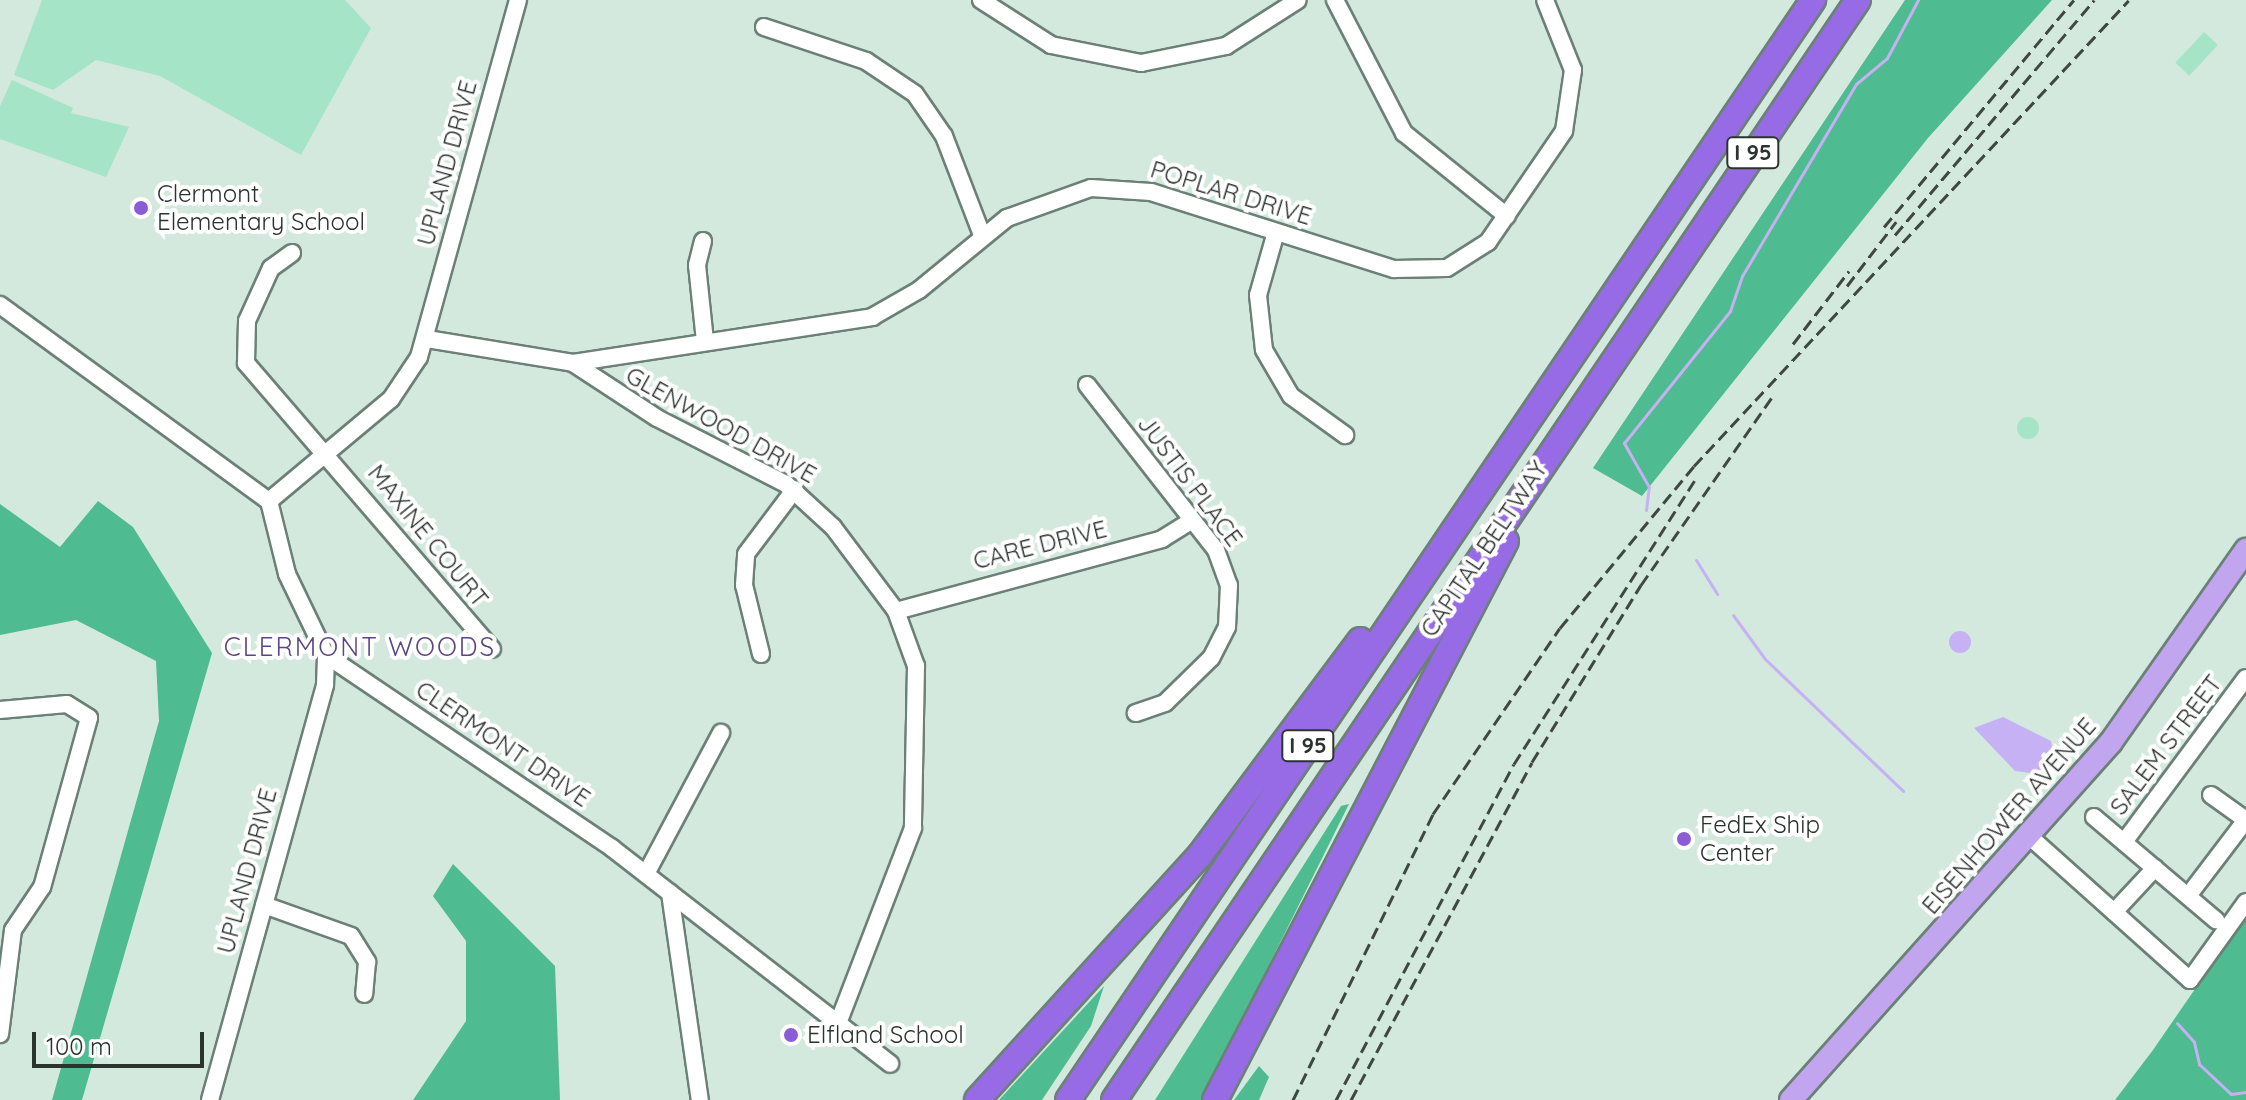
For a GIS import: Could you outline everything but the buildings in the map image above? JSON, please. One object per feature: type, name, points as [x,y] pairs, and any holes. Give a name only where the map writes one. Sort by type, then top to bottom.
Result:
[{"type":"highway","name":"CAPITAL BELTWAY","points":[[1068,1100],[1813,0]]},
{"type":"highway","name":"CAPITAL BELTWAY","points":[[1114,1100],[1858,0]]},
{"type":"highway","points":[[1215,1100],[1464,617],[1649,307]]},
{"type":"highway","points":[[977,1100],[1200,855],[1546,392]]},
{"type":"main road","name":"EISENHOWER AVENUE","points":[[1791,1100],[2111,742],[2246,550]]},
{"type":"street","name":"UPLAND DRIVE","points":[[427,339],[518,0]]},
{"type":"street","points":[[981,0],[1051,45],[1141,63],[1226,46],[1298,0]]},
{"type":"street","points":[[1335,0],[1404,133],[1507,216]]},
{"type":"street","name":"POPLAR DRIVE","points":[[573,363],[872,317],[919,290],[982,235],[1041,201],[1109,187],[1151,192],[1418,273],[1471,256],[1507,216],[1550,158],[1571,109],[1570,52],[1545,0]]},
{"type":"street","points":[[764,27],[866,61],[915,94],[944,136],[982,235]]},
{"type":"street","points":[[1276,232],[1258,295],[1264,350],[1291,396],[1345,435]]},
{"type":"street","points":[[703,241],[697,265],[705,341]]},
{"type":"street","name":"MAXINE COURT","points":[[292,253],[271,268],[247,321],[246,363],[329,451],[492,649]]},
{"type":"street","points":[[0,305],[269,501],[391,399],[427,339]]},
{"type":"street","name":"GLENWOOD DRIVE","points":[[427,339],[573,363],[657,418],[795,489],[896,611],[916,666],[913,828],[839,1021]]},
{"type":"street","name":"JUSTIS PLACE","points":[[1087,385],[1193,520],[1227,574],[1227,627],[1211,658],[1173,695],[1136,713]]},
{"type":"street","points":[[761,654],[744,585],[746,554],[795,489]]},
{"type":"street","name":"CLERMONT DRIVE","points":[[269,501],[287,574],[326,655],[646,874],[839,1021],[890,1064]]},
{"type":"street","name":"CARE DRIVE","points":[[896,611],[1162,539],[1193,520]]},
{"type":"street","name":"UPLAND DRIVE","points":[[215,1098],[325,685],[326,655]]},
{"type":"street","name":"SALEM STREET","points":[[2124,842],[2246,678]]},
{"type":"street","points":[[0,710],[67,704],[89,718],[42,887],[13,930],[0,1034]]},
{"type":"street","points":[[646,874],[721,733]]},
{"type":"street","points":[[2188,896],[2246,820],[2211,795]]},
{"type":"street","points":[[2094,817],[2216,920]]},
{"type":"street","points":[[2029,836],[2190,980],[2246,902]]},
{"type":"street","points":[[2114,912],[2155,868]]},
{"type":"street","points":[[670,893],[700,1100]]},
{"type":"street","points":[[264,905],[351,936],[367,962],[364,994]]},
{"type":"green space","points":[[42,0],[345,0],[371,28],[301,155],[160,76],[96,60],[53,90],[14,75]]},
{"type":"green space","points":[[1905,0],[2052,0],[1928,138],[1642,496],[1593,468]]},
{"type":"green space","points":[[2204,32],[2218,45],[2189,76],[2175,63]]},
{"type":"green space","points":[[12,80],[73,108],[71,113],[129,127],[106,177],[0,139],[0,106]]},
{"type":"green space","points":[[2028,417],[2036,420],[2039,428],[2036,436],[2028,439],[2020,436],[2017,428],[2020,420]]},
{"type":"green space","points":[[98,501],[133,527],[212,653],[82,1100],[52,1100],[159,721],[156,661],[76,620],[0,635],[0,504],[60,547]]},
{"type":"green space","points":[[1349,804],[1202,1100],[1155,1100],[1341,806]]},
{"type":"green space","points":[[453,864],[555,966],[560,1100],[413,1100],[466,1021],[466,941],[433,896]]},
{"type":"green space","points":[[2246,915],[2246,1100],[2115,1100],[2153,1050]]},
{"type":"green space","points":[[1104,986],[1091,1026],[1042,1100],[999,1100]]},
{"type":"green space","points":[[1259,1066],[1269,1077],[1259,1100],[1234,1100]]},
{"type":"shaded area","points":[[1960,631],[1968,634],[1971,642],[1968,650],[1960,653],[1952,650],[1949,642],[1952,634]]},
{"type":"shaded area","points":[[2003,717],[2051,741],[2053,757],[2037,774],[2015,771],[1974,728]]},
{"type":"waterway","points":[[1646,510],[1649,487],[1624,443],[1730,311],[1742,276],[1856,84],[1887,58],[1918,0]]},
{"type":"waterway","points":[[1696,560],[1717,594]]},
{"type":"waterway","points":[[1733,615],[1765,659],[1903,791]]},
{"type":"waterway","points":[[2177,1023],[2194,1042],[2199,1064],[2231,1094],[2246,1092]]},
{"type":"railway","points":[[1884,227],[2074,0]]},
{"type":"railway","points":[[1895,235],[2094,0]]},
{"type":"railway","points":[[1293,1100],[1433,814],[1560,628],[1694,466],[2129,0]]},
{"type":"railway","points":[[1847,286],[1896,222]]},
{"type":"railway","points":[[1793,344],[1849,271]]},
{"type":"railway","points":[[1351,1100],[1532,762],[1641,585],[1774,394]]},
{"type":"railway","points":[[1336,1100],[1514,764],[1697,477]]},
{"type":"place","name":"Clermont Elementary School","points":[[141,208]]},
{"type":"place","name":"FedEx Ship Center","points":[[1684,839]]},
{"type":"place","name":"Elfland School","points":[[791,1035]]},
{"type":"district","name":"CLERMONT WOODS","points":[[360,647]]}]
